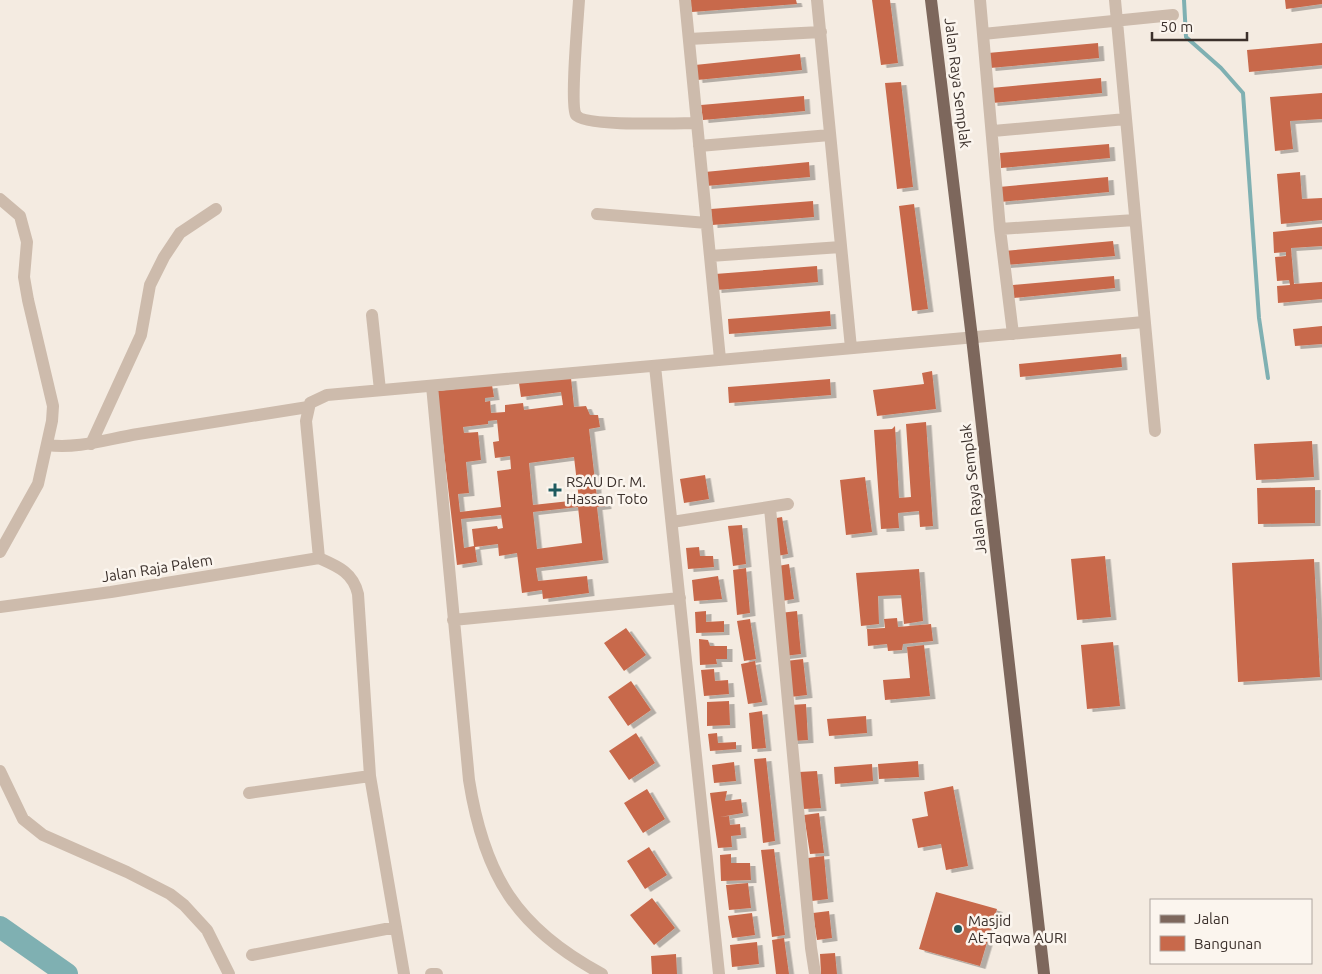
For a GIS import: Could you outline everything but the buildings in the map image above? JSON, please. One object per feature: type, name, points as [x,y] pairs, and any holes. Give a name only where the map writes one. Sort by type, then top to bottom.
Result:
[{"type":"main road","name":"Jalan Raya Semplak","points":[[931,0],[972,338],[1044,974]]},
{"type":"street","points":[[579,0],[574,99],[576,115],[584,120],[602,123],[697,123]]},
{"type":"street","points":[[686,0],[720,359]]},
{"type":"street","points":[[818,0],[851,348]]},
{"type":"street","points":[[980,0],[993,131],[1000,229],[1013,334]]},
{"type":"street","points":[[1115,0],[1154,430]]},
{"type":"street","points":[[983,34],[1173,15]]},
{"type":"street","points":[[689,39],[821,32]]},
{"type":"street","points":[[993,131],[1126,118]]},
{"type":"street","points":[[699,146],[830,135]]},
{"type":"street","points":[[0,199],[20,216],[26,242],[24,277],[53,406],[38,484],[0,552]]},
{"type":"street","points":[[91,444],[141,334],[150,285],[164,256],[180,233],[216,209]]},
{"type":"street","points":[[597,214],[706,223]]},
{"type":"street","points":[[1000,229],[1135,220]]},
{"type":"street","points":[[710,256],[841,247]]},
{"type":"street","points":[[372,315],[380,390]]},
{"type":"street","points":[[47,445],[64,447],[91,444],[123,436],[308,407],[317,399],[327,396],[380,390],[1144,322]]},
{"type":"street","points":[[655,366],[719,974]]},
{"type":"street","points":[[432,386],[469,780],[473,805],[488,858],[508,896],[541,934],[578,961],[602,974]]},
{"type":"street","points":[[308,407],[306,421],[318,558],[344,568],[356,587],[361,625],[370,776],[404,974]]},
{"type":"street","points":[[672,522],[788,504]]},
{"type":"street","points":[[770,508],[815,974]]},
{"type":"street","name":"Jalan Raja Palem","points":[[0,607],[318,558]]},
{"type":"street","points":[[453,620],[680,598]]},
{"type":"street","points":[[0,771],[22,819],[43,835],[153,885],[184,905],[207,930],[229,974]]},
{"type":"street","points":[[249,793],[370,776]]},
{"type":"street","points":[[252,955],[396,927]]},
{"type":"street","points":[[431,974],[437,974]]},
{"type":"waterway","points":[[1184,0],[1186,37],[1221,68],[1243,93],[1259,318],[1268,378]]},
{"type":"waterway","points":[[0,927],[67,974]]},
{"type":"place","name":"RSAU Dr. M. Hassan Toto","points":[[555,490]]},
{"type":"place","name":"Masjid At-Taqwa AURI","points":[[958,929]]}]
